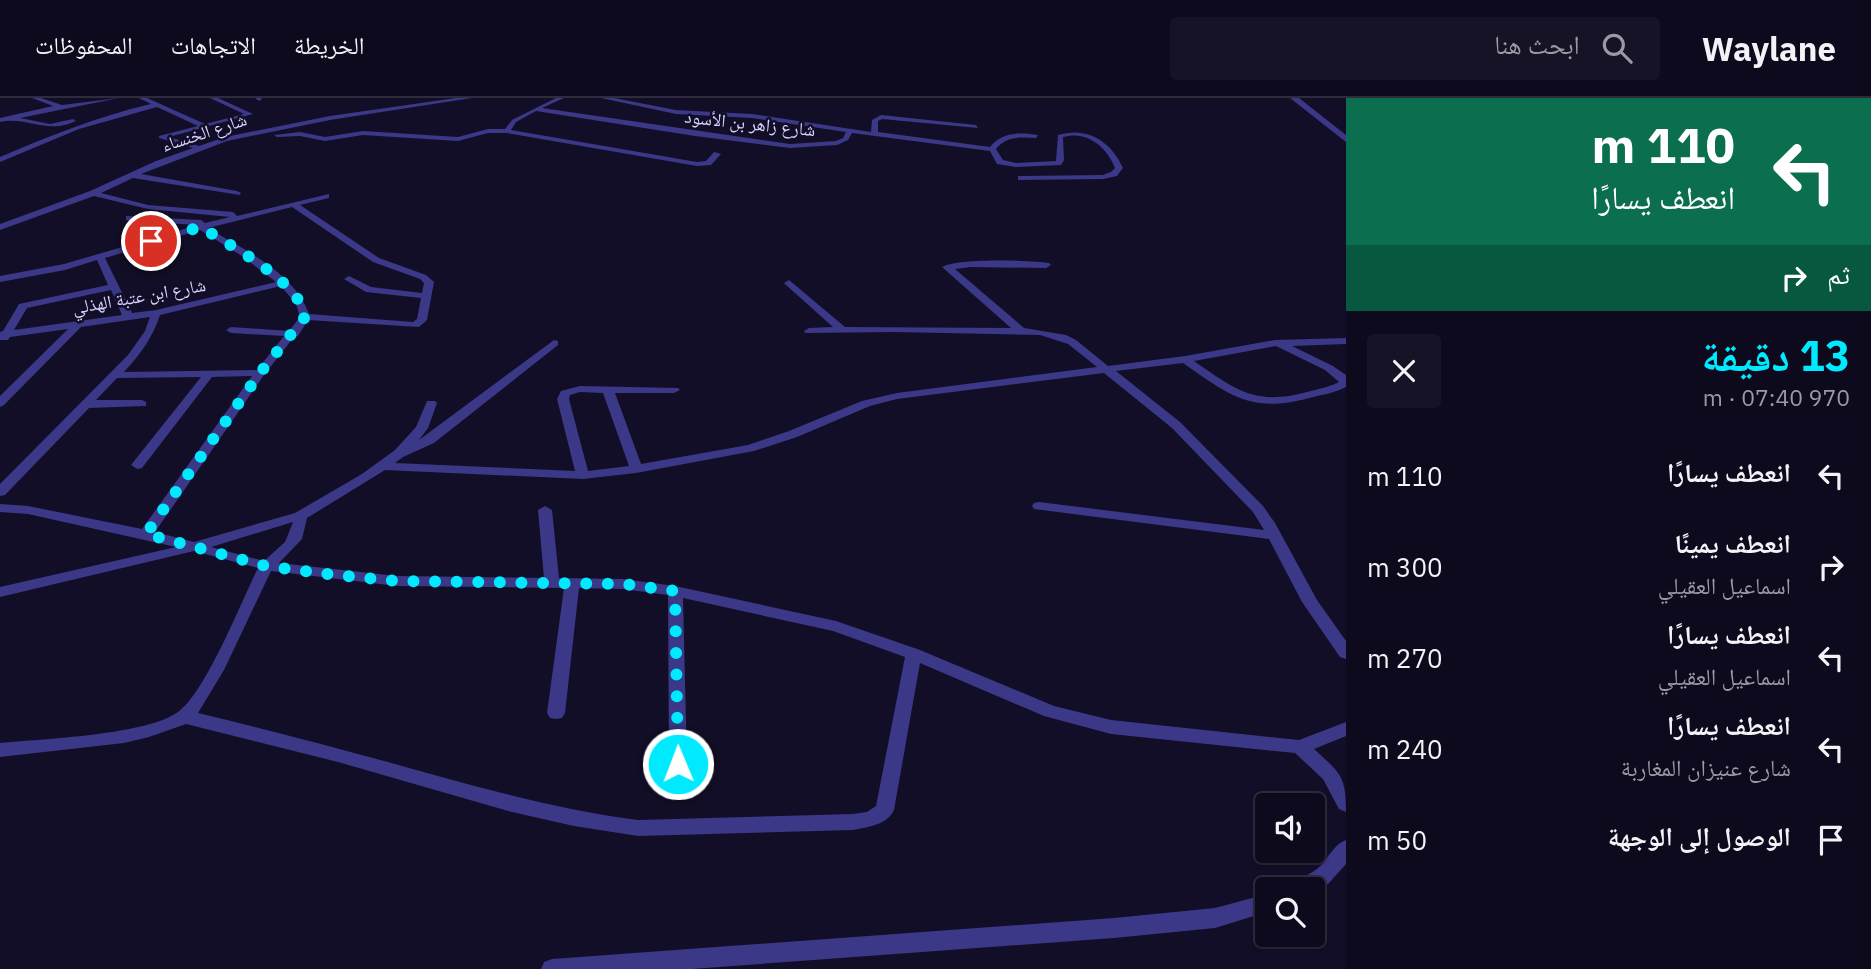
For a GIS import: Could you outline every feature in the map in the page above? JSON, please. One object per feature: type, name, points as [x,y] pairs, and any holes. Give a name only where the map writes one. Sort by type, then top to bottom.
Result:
[{"type":"street","points":[[35,98],[61,106]]},
{"type":"street","points":[[44,101],[57,98]]},
{"type":"street","points":[[0,120],[61,106],[116,98]]},
{"type":"street","points":[[142,98],[204,125]]},
{"type":"street","points":[[213,98],[250,114],[162,136],[201,147],[266,136],[300,134],[325,139],[363,133],[458,139],[490,130],[697,164],[708,163],[717,154]]},
{"type":"street","points":[[412,106],[433,98]]},
{"type":"street","name":"شارع الخنساء","points":[[0,227],[93,193],[201,147],[247,133],[469,98]]},
{"type":"street","points":[[507,131],[514,121],[561,98]]},
{"type":"street","points":[[1294,98],[1346,139]]},
{"type":"street","name":"شارع زاهر بن الأسود","points":[[535,109],[644,127],[801,146],[837,143],[846,139],[850,131],[752,116],[676,112],[618,100],[605,102]]},
{"type":"street","points":[[0,160],[85,124],[157,105]]},
{"type":"street","points":[[36,111],[85,124]]},
{"type":"street","points":[[11,117],[52,126],[104,112]]},
{"type":"street","points":[[874,135],[875,120],[883,117],[976,127]]},
{"type":"street","points":[[850,131],[992,149]]},
{"type":"street","points":[[247,133],[266,136]]},
{"type":"street","points":[[992,149],[998,161],[1005,164],[1058,163],[1060,136],[1077,134],[1104,144],[1112,152],[1119,168],[1114,174],[1103,177],[1021,178]]},
{"type":"street","points":[[992,149],[995,143],[1005,137],[1036,136]]},
{"type":"street","points":[[132,175],[237,193]]},
{"type":"street","points":[[93,193],[148,207],[242,216]]},
{"type":"street","points":[[0,279],[48,271],[242,216],[326,197]]},
{"type":"street","points":[[294,205],[376,260],[427,280],[429,286],[422,320],[415,325],[305,317]]},
{"type":"street","points":[[130,218],[213,224]]},
{"type":"street","points":[[201,227],[283,283],[299,299],[305,317]]},
{"type":"street","points":[[100,257],[129,318]]},
{"type":"street","points":[[1022,332],[947,267],[971,264],[1046,265]]},
{"type":"street","points":[[349,279],[369,290],[427,296]]},
{"type":"street","name":"شارع ابن عتبة الهذلي","points":[[2,338],[156,313],[283,283]]},
{"type":"street","points":[[789,284],[842,329]]},
{"type":"street","points":[[2,338],[23,306],[115,286]]},
{"type":"street","points":[[0,492],[141,346],[156,313]]},
{"type":"street","points":[[146,534],[260,373],[305,317]]},
{"type":"street","points":[[0,403],[77,325]]},
{"type":"street","points":[[809,331],[842,329],[1022,332],[1065,338],[1144,398],[1199,447],[1258,509],[1310,602],[1346,653]]},
{"type":"street","points":[[231,330],[294,334]]},
{"type":"street","points":[[381,466],[583,475],[636,469],[750,448],[880,399],[965,385],[1185,359],[1278,343],[1346,341]]},
{"type":"street","points":[[396,454],[430,440],[554,343]]},
{"type":"street","points":[[1185,359],[1244,395],[1264,401],[1278,401],[1345,383],[1344,379],[1329,368],[1278,343]]},
{"type":"street","points":[[115,375],[260,373]]},
{"type":"street","points":[[137,465],[209,374]]},
{"type":"street","points":[[583,475],[564,396],[573,390],[674,390]]},
{"type":"street","points":[[608,390],[636,469]]},
{"type":"street","points":[[0,592],[198,546],[300,516],[396,454],[422,429],[431,403]]},
{"type":"street","points":[[87,404],[142,404]]},
{"type":"street","points":[[1039,506],[1274,535]]},
{"type":"street","points":[[0,508],[43,513],[146,534],[266,566],[397,581],[623,584],[675,591],[836,626],[914,654],[1050,711],[1111,727],[1300,747],[1346,729]]},
{"type":"street","points":[[545,510],[552,583]]},
{"type":"street","points":[[0,750],[154,730],[185,717],[207,686],[266,566],[296,538],[300,516]]},
{"type":"street","points":[[556,713],[572,583]]},
{"type":"street","points":[[675,591],[678,764]]},
{"type":"street","points":[[185,717],[326,751],[512,805],[614,826],[638,828],[853,822],[878,816],[885,810],[914,654]]},
{"type":"street","points":[[1300,747],[1329,774],[1346,804]]},
{"type":"street","points":[[1319,877],[1336,865],[1346,848]]},
{"type":"street","points":[[551,969],[1114,928],[1215,918],[1255,906]]},
{"type":"route","points":[[151,241],[201,227],[290,289],[302,303],[305,317],[260,373],[146,534],[266,566],[336,575],[397,581],[623,584],[675,591],[678,764]]}]
